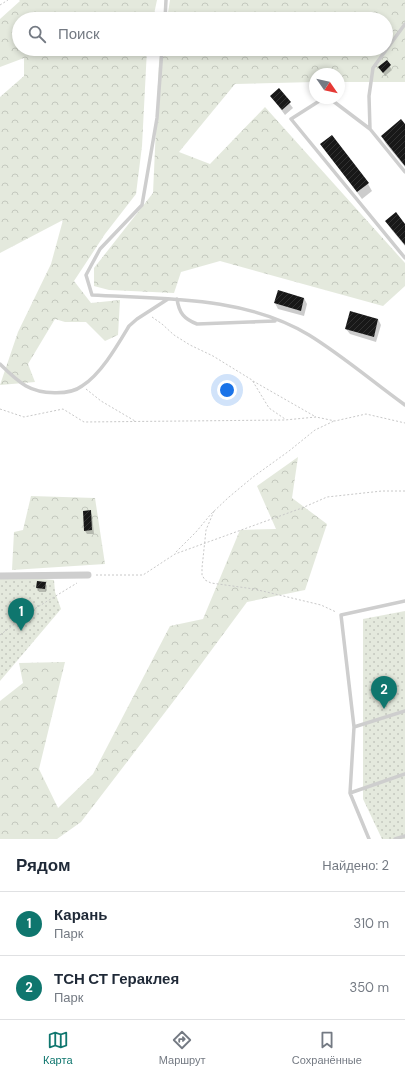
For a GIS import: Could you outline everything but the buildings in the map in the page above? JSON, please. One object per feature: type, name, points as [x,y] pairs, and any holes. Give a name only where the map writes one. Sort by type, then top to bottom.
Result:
[{"type":"street","points":[[0,576],[88,575]]},
{"type":"lane","points":[[165,12],[166,0]]},
{"type":"lane","points":[[393,40],[405,24]]},
{"type":"lane","points":[[161,56],[157,118],[142,205],[100,249],[86,275],[92,295],[200,301],[250,310],[278,320],[309,335],[405,405]]},
{"type":"lane","points":[[370,129],[369,96],[373,68],[382,56]]},
{"type":"lane","points":[[315,104],[291,119],[405,258]]},
{"type":"lane","points":[[337,104],[370,129],[405,172]]},
{"type":"lane","points":[[0,364],[27,386],[58,393],[73,391],[82,387],[94,376],[129,326],[136,319],[168,299]]},
{"type":"lane","points":[[177,299],[178,307],[182,314],[188,321],[197,324],[278,320]]},
{"type":"lane","points":[[369,839],[350,793],[354,727],[341,615],[405,601]]},
{"type":"lane","points":[[354,727],[405,711]]},
{"type":"lane","points":[[350,793],[405,774]]},
{"type":"lane","points":[[395,839],[405,836]]},
{"type":"path","points":[[0,5],[8,0]]},
{"type":"path","points":[[147,313],[174,335],[213,356],[316,417]]},
{"type":"path","points":[[252,380],[269,408],[286,420]]},
{"type":"path","points":[[82,387],[101,401],[135,421]]},
{"type":"path","points":[[0,409],[24,417],[63,410],[84,422],[286,420],[316,417],[335,421]]},
{"type":"path","points":[[175,554],[214,511],[229,497],[252,477],[289,451],[315,430],[335,421],[366,414],[405,423]]},
{"type":"path","points":[[88,575],[143,575],[175,554],[302,508],[327,497],[382,491],[405,491]]},
{"type":"path","points":[[214,511],[206,530],[202,568],[202,575],[205,580],[211,583],[254,589],[321,605],[341,615]]},
{"type":"path","points":[[0,635],[36,608],[76,583]]},
{"type":"green space","points":[[19,0],[157,0],[154,12],[12,12],[12,56],[147,56],[142,146],[136,194],[105,234],[74,281],[91,303],[120,300],[118,335],[105,341],[86,322],[65,322],[55,319],[28,364],[35,382],[0,385],[18,332],[51,264],[63,220],[0,253],[0,97],[24,76],[24,58],[0,67],[0,19],[20,1]]},
{"type":"green space","points":[[170,0],[405,0],[405,82],[345,82],[345,68],[309,68],[309,82],[235,84],[179,152],[210,164],[265,107],[405,263],[405,286],[383,306],[220,261],[181,272],[174,293],[109,290],[94,286],[94,268],[153,193],[160,56],[393,56],[393,12],[168,12]]},
{"type":"green space","points":[[298,457],[292,498],[327,524],[305,590],[247,602],[81,822],[57,839],[0,839],[0,701],[23,683],[19,663],[65,662],[39,769],[58,808],[93,774],[170,626],[203,619],[240,530],[276,529],[257,486]]},
{"type":"green space","points":[[31,496],[95,498],[105,564],[12,570],[14,532],[23,530]]},
{"type":"green space","points":[[5,576],[54,580],[55,592],[61,609],[0,681],[0,577]]},
{"type":"green space","points":[[405,611],[405,839],[382,839],[363,799],[363,619]]},
{"type":"place","name":"Карань","points":[[21,631]]},
{"type":"place","name":"ТСН СТ Гераклея","points":[[384,709]]}]
